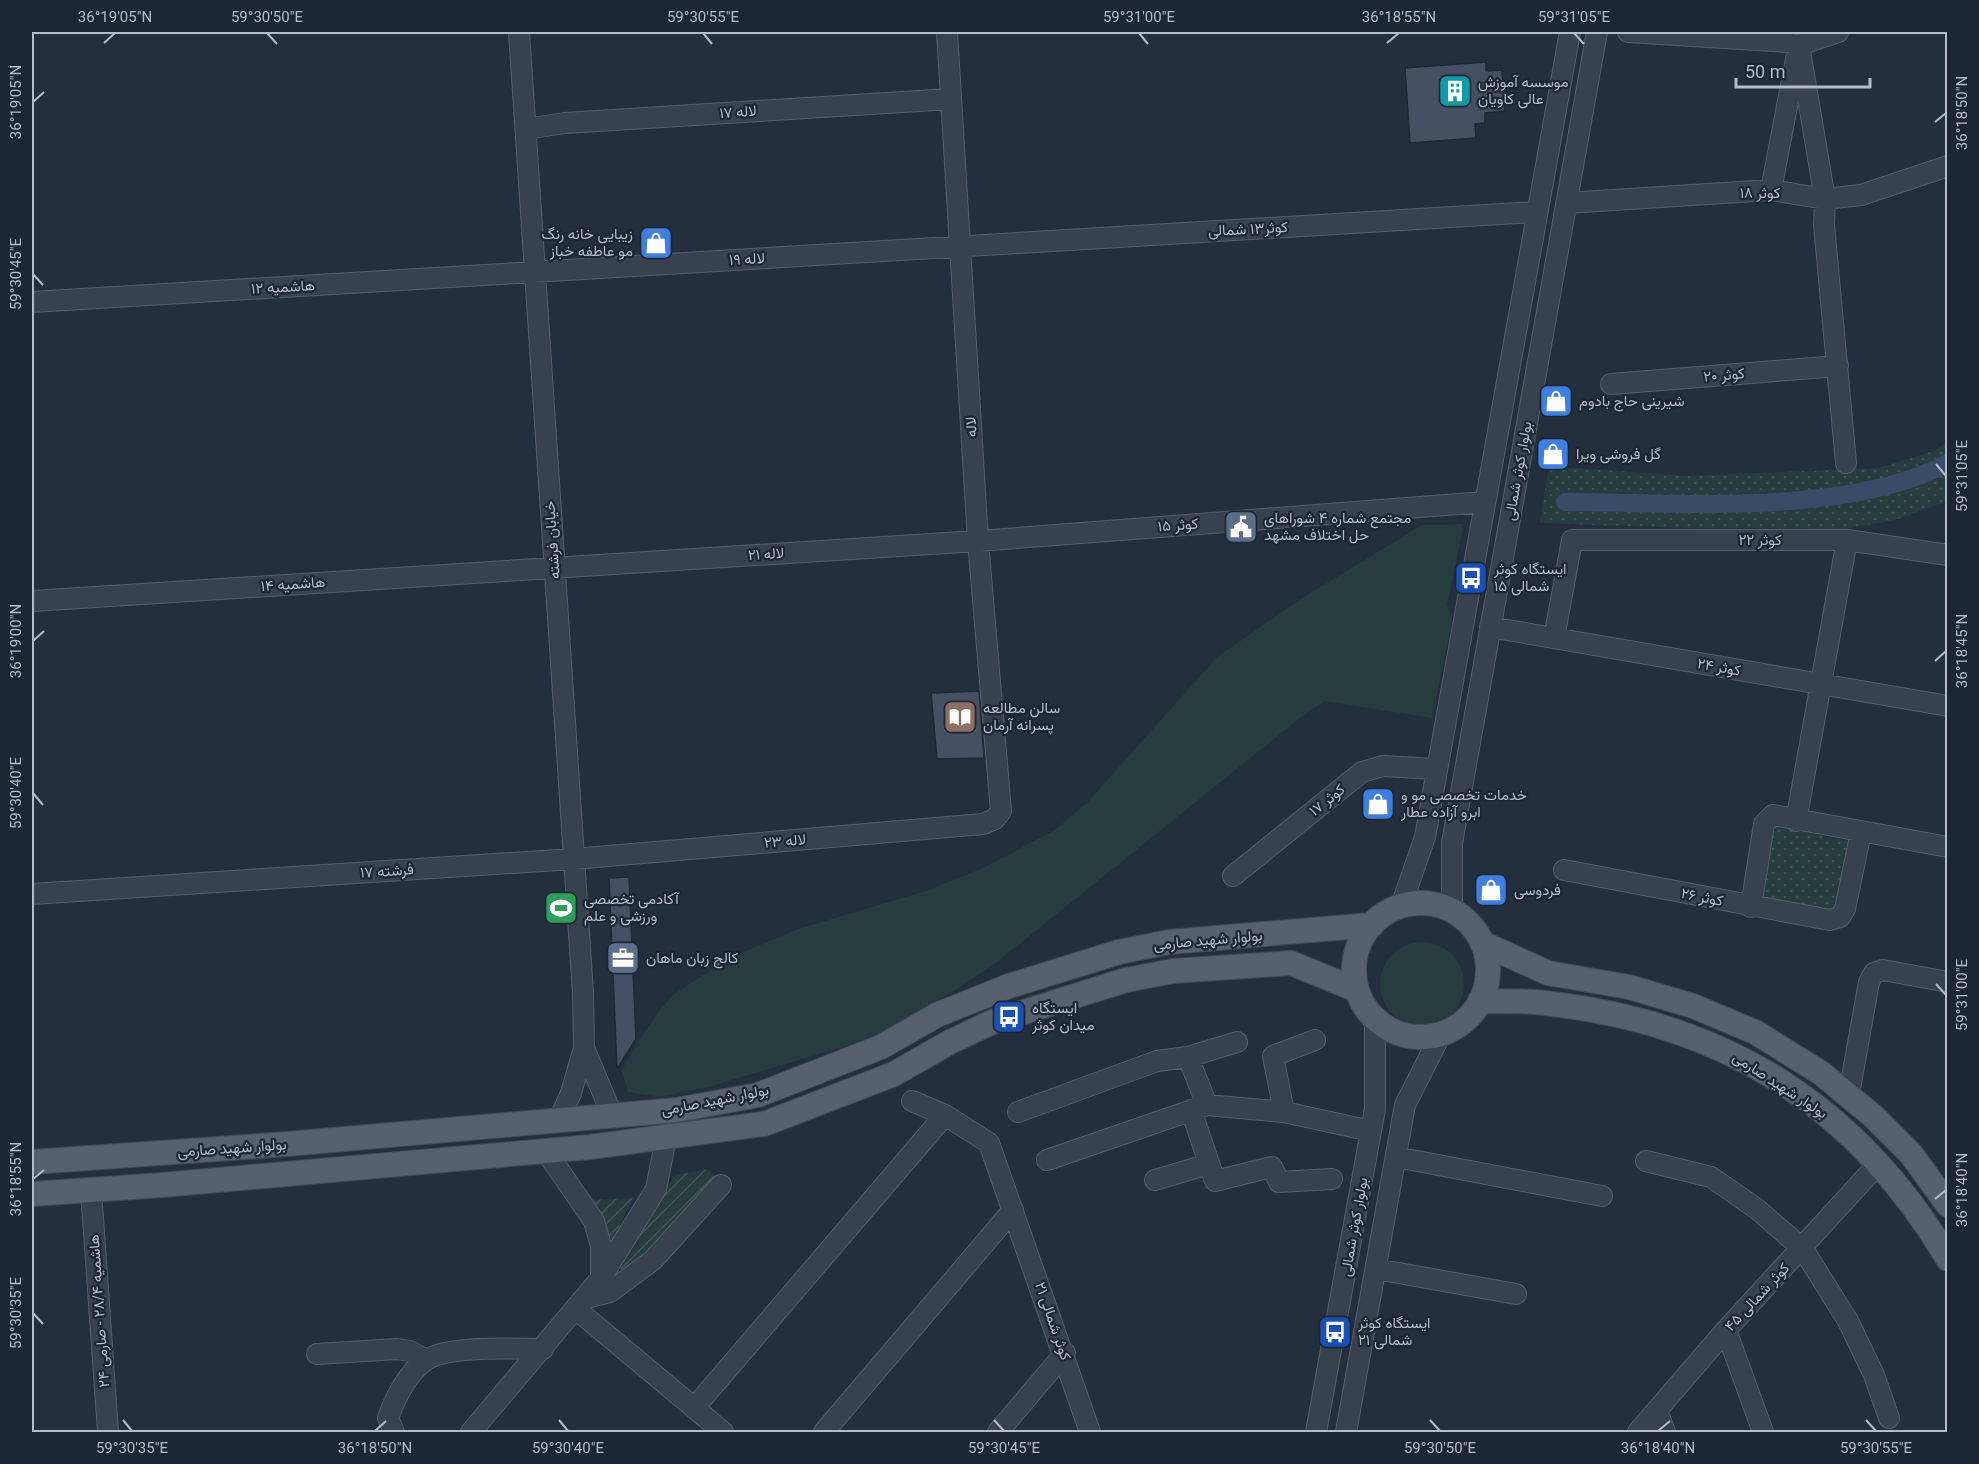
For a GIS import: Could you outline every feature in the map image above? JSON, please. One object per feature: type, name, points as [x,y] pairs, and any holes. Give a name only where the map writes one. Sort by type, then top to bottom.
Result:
[{"type":"main road","points":[[1427,904],[1452,911],[1470,924],[1482,943],[1488,965],[1487,978],[1480,1001],[1470,1016],[1456,1027],[1441,1034],[1423,1037],[1406,1036],[1389,1030],[1364,1006],[1357,990],[1354,973],[1355,955],[1362,939],[1372,925],[1385,914],[1401,906],[1427,904]]},
{"type":"main road","name":"بولوار شهید صارمی","points":[[32,1162],[232,1148],[678,1110],[758,1095],[881,1047],[937,1015],[999,990],[1119,952],[1169,942],[1372,925]]},
{"type":"main road","name":"بولوار شهید صارمی","points":[[1482,943],[1548,973],[1629,987],[1693,1006],[1755,1032],[1821,1073],[1849,1094],[1911,1154],[1947,1205]]},
{"type":"main road","name":"بولوار شهید صارمی","points":[[32,1194],[545,1150],[666,1138],[764,1124],[894,1074],[950,1042],[992,1023],[1126,980],[1173,971],[1291,963],[1357,990]]},
{"type":"main road","name":"بولوار شهید صارمی","points":[[1480,1001],[1543,1002],[1622,1016],[1703,1041],[1742,1057],[1804,1098],[1854,1137],[1879,1163],[1935,1237],[1947,1259]]},
{"type":"main road","points":[[232,1148],[233,1178]]},
{"type":"street","name":"خیابان فرشته","points":[[519,32],[584,1048],[612,1115]]},
{"type":"street","name":"لاله","points":[[948,32],[978,541],[1002,811],[995,819]]},
{"type":"street","name":"بولوار کوثر شمالی","points":[[1401,906],[1425,837],[1570,32]]},
{"type":"street","name":"بولوار کوثر شمالی","points":[[1452,911],[1452,843],[1597,32]]},
{"type":"street","points":[[1628,32],[1790,40],[1838,32]]},
{"type":"street","points":[[1771,190],[1790,40]]},
{"type":"street","points":[[1790,40],[1825,199],[1824,225],[1846,463]]},
{"type":"street","name":"لاله ۱۷","points":[[526,129],[565,123],[951,99]]},
{"type":"street","name":"کوثر ۱۸","points":[[1566,203],[1771,190],[1825,199],[1861,195],[1947,166]]},
{"type":"street","name":"کوثر۱۳ شمالی","points":[[960,247],[1536,212]]},
{"type":"street","name":"لاله ۱۹","points":[[535,272],[960,247]]},
{"type":"street","name":"هاشمیه ۱۲","points":[[32,302],[535,272]]},
{"type":"street","name":"کوثر ۲۰","points":[[1611,384],[1838,366]]},
{"type":"street","name":"کوثر ۱۵","points":[[978,541],[1485,502]]},
{"type":"street","name":"کوثر ۲۲","points":[[1554,638],[1572,540],[1847,540],[1947,555]]},
{"type":"street","points":[[1796,821],[1847,540]]},
{"type":"street","name":"لاله ۲۱","points":[[554,568],[978,541]]},
{"type":"street","name":"هاشمیه ۱۴","points":[[32,601],[554,568]]},
{"type":"street","name":"کوثر ۲۴","points":[[1490,627],[1947,706]]},
{"type":"street","name":"کوثر ۱۷","points":[[1233,876],[1362,771],[1383,765],[1437,769]]},
{"type":"street","points":[[1751,907],[1764,824],[1773,815],[1947,847]]},
{"type":"street","name":"لاله ۲۳","points":[[573,859],[983,824],[995,819]]},
{"type":"street","name":"کوثر ۲۶","points":[[1564,870],[1751,907],[1830,920],[1840,917],[1845,909],[1861,832]]},
{"type":"street","name":"فرشته ۱۷","points":[[32,894],[573,859]]},
{"type":"street","points":[[1849,1094],[1869,982],[1874,973],[1883,970],[1947,982]]},
{"type":"street","name":"بولوار کوثر شمالی","points":[[1316,1432],[1375,1109],[1375,1019]]},
{"type":"street","name":"بولوار کوثر شمالی","points":[[1346,1432],[1405,1105],[1441,1034]]},
{"type":"street","points":[[1284,1112],[1273,1056],[1315,1040]]},
{"type":"street","points":[[1018,1112],[1156,1061],[1188,1057],[1237,1042]]},
{"type":"street","name":"خیابان فرشته","points":[[559,1119],[571,1093],[584,1048]]},
{"type":"street","points":[[1188,1057],[1209,1164],[1215,1181],[1272,1167],[1280,1182],[1332,1179]]},
{"type":"street","name":"کوثر شمالی ۲۱","points":[[912,1101],[945,1115],[989,1143],[1065,1353],[1090,1432]]},
{"type":"street","points":[[1047,1160],[1199,1107],[1284,1112],[1371,1131]]},
{"type":"street","points":[[694,1408],[945,1115]]},
{"type":"street","points":[[471,1432],[601,1278],[656,1189],[666,1138]]},
{"type":"street","points":[[545,1150],[594,1221],[601,1246],[601,1278]]},
{"type":"street","points":[[1396,1157],[1602,1196]]},
{"type":"street","points":[[1646,1161],[1712,1178],[1756,1209],[1803,1249],[1848,1321],[1874,1375],[1889,1418]]},
{"type":"street","name":"کوثر شمالی ۴۵","points":[[1638,1432],[1726,1330],[1803,1249],[1879,1163]]},
{"type":"street","points":[[1155,1180],[1209,1164]]},
{"type":"street","points":[[581,1304],[610,1292],[653,1260],[721,1185]]},
{"type":"street","name":"هاشمیه ۲۸/۴ - صارمی ۲۴","points":[[91,1190],[108,1432]]},
{"type":"street","points":[[824,1432],[1013,1210]]},
{"type":"street","points":[[1376,1269],[1516,1294]]},
{"type":"street","points":[[581,1304],[723,1432]]},
{"type":"street","points":[[1726,1330],[1763,1432]]},
{"type":"street","points":[[317,1354],[398,1349],[410,1351],[426,1360]]},
{"type":"street","points":[[394,1432],[388,1418],[392,1407],[398,1394],[426,1360],[446,1353],[543,1349]]},
{"type":"street","points":[[998,1432],[1065,1353]]},
{"type":"street","points":[[1657,1410],[1665,1432]]},
{"type":"green space","points":[[1947,442],[1947,501],[1895,520],[1844,529],[1690,528],[1540,523],[1549,466],[1687,476],[1879,468],[1934,451]]},
{"type":"green space","points":[[1464,524],[1447,606],[1453,616],[1432,718],[1325,701],[1300,718],[997,962],[911,1019],[863,1041],[705,1088],[659,1097],[628,1092],[622,1070],[633,1049],[659,1011],[674,994],[732,957],[798,929],[926,891],[983,868],[1055,830],[1087,803],[1217,657],[1304,597],[1422,525]]},
{"type":"green space","points":[[1775,826],[1851,842],[1836,913],[1760,897]]},
{"type":"green space","points":[[1422,942],[1438,945],[1452,954],[1461,968],[1464,984],[1461,1000],[1452,1014],[1438,1023],[1422,1026],[1406,1023],[1392,1014],[1383,1000],[1380,984],[1383,968],[1392,954],[1406,945]]},
{"type":"green space","points":[[708,1169],[718,1181],[630,1272],[617,1268],[657,1199],[676,1175]]},
{"type":"green space","points":[[633,1198],[610,1246],[607,1225],[591,1200]]},
{"type":"building","name":"موسسه آموزش عالی کاویان","points":[[1486,62],[1486,71],[1502,70],[1505,111],[1485,113],[1485,123],[1475,124],[1476,138],[1410,143],[1405,68]]},
{"type":"building","name":"سالن مطالعه پسرانه آرمان","points":[[979,691],[984,758],[937,759],[931,693]]},
{"type":"building","name":"کالج زبان ماهان","points":[[629,877],[636,1039],[617,1069],[609,878]]},
{"type":"waterway","points":[[1565,502],[1709,504],[1812,499],[1861,492],[1907,480],[1948,463]]},
{"type":"place","name":"موسسه آموزش عالی کاویان","points":[[1455,91]]},
{"type":"place","name":"زیبایی خانه رنگ مو عاطفه خباز","points":[[656,243]]},
{"type":"place","name":"شیرینی حاج بادوم","points":[[1556,401]]},
{"type":"place","name":"گل فروشی ویرا","points":[[1553,454]]},
{"type":"place","name":"مجتمع شماره ۴ شوراهای حل اختلاف مشهد","points":[[1241,527]]},
{"type":"place","name":"ایستگاه کوثر شمالی ۱۵","points":[[1471,578]]},
{"type":"place","name":"سالن مطالعه پسرانه آرمان","points":[[960,717]]},
{"type":"place","name":"خدمات تخصصی مو و ابرو آزاده عطار","points":[[1378,804]]},
{"type":"place","name":"فردوسی","points":[[1491,890]]},
{"type":"place","name":"آکادمی تخصصی ورزشی و علم","points":[[561,908]]},
{"type":"place","name":"کالج زبان ماهان","points":[[623,958]]},
{"type":"place","name":"ایستگاه میدان کوثر","points":[[1009,1017]]},
{"type":"place","name":"ایستگاه کوثر شمالی ۲۱","points":[[1335,1332]]}]
